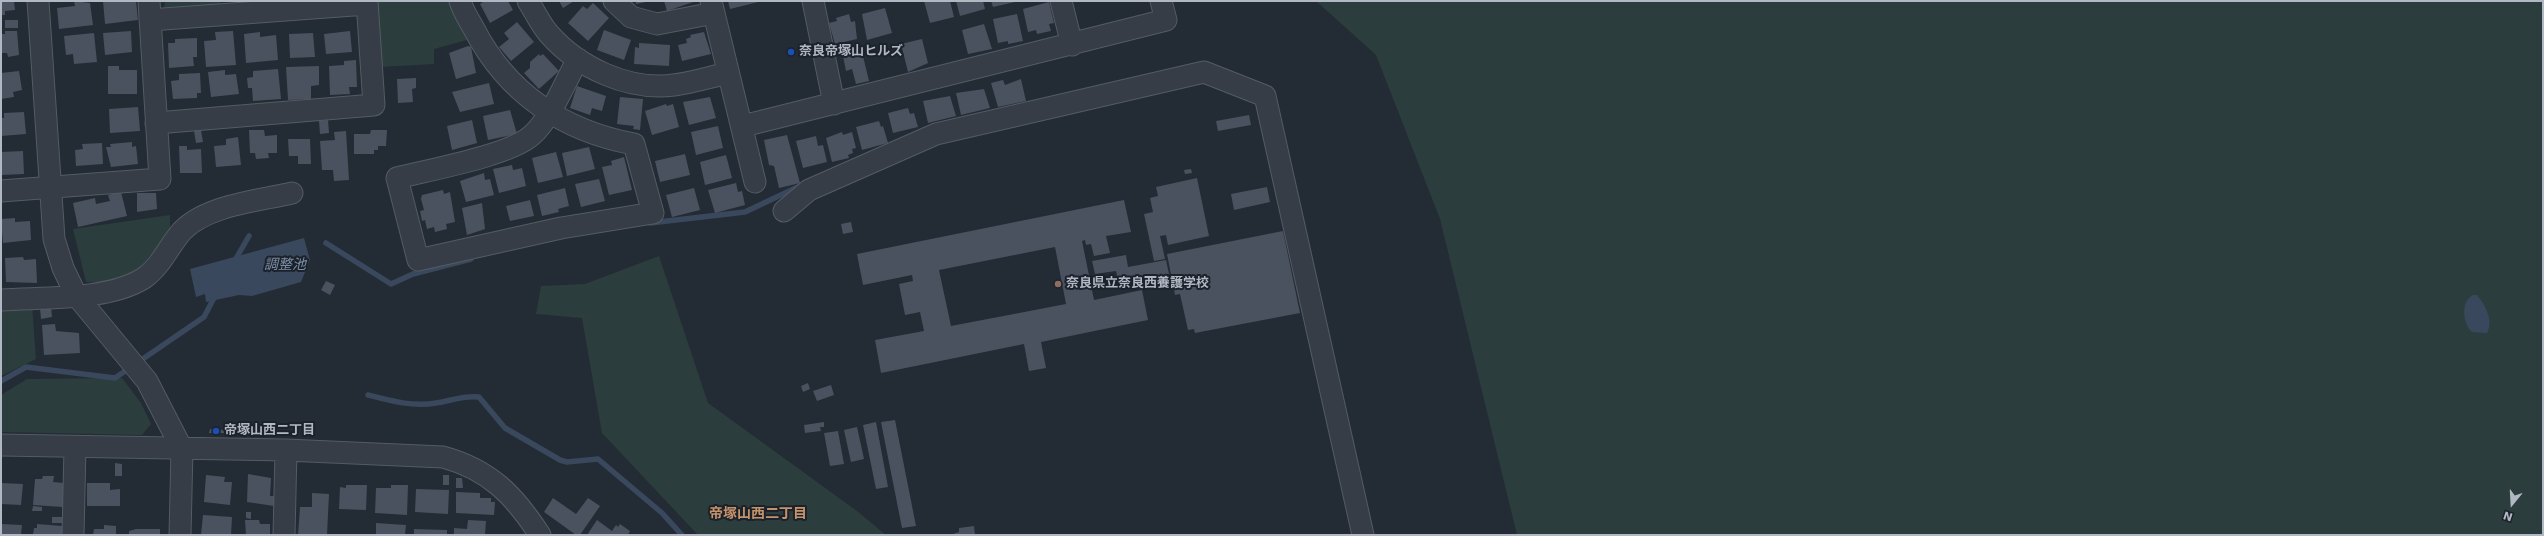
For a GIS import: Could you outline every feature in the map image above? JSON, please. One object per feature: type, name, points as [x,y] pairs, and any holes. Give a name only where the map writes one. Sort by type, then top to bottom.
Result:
[{"type":"street","points":[[38,1],[54,239],[63,268],[76,295],[147,381],[182,449],[180,535]]},
{"type":"street","points":[[460,1],[486,52],[516,87],[549,112],[566,123],[609,139],[634,144],[653,213],[561,228],[418,260],[397,178],[516,147],[533,135],[549,112],[578,60]]},
{"type":"street","points":[[528,1],[549,34],[578,60],[612,77],[644,85],[674,85],[728,73]]},
{"type":"street","points":[[614,1],[631,17],[657,24],[713,7],[728,73],[743,126],[755,182]]},
{"type":"street","points":[[813,1],[834,104]]},
{"type":"street","points":[[1061,1],[1072,45]]},
{"type":"street","points":[[743,126],[1072,45],[1166,20],[1161,1]]},
{"type":"street","points":[[1,191],[160,179],[156,123],[149,10],[367,3],[374,105],[156,123]]},
{"type":"street","points":[[784,211],[809,190],[944,132],[1204,72],[1265,96],[1363,535]]},
{"type":"street","points":[[1,300],[76,295],[117,289],[144,278],[162,260],[182,231],[206,213],[292,193]]},
{"type":"street","points":[[1,445],[286,450],[443,457],[466,463],[493,480],[520,506],[540,535]]},
{"type":"street","points":[[73,535],[75,447]]},
{"type":"street","points":[[284,535],[286,450]]},
{"type":"shaded area","points":[[165,1],[220,1],[220,5],[164,9]]},
{"type":"shaded area","points":[[375,1],[452,1],[467,40],[434,49],[434,64],[381,67]]},
{"type":"shaded area","points":[[1316,1],[2543,1],[2543,535],[1517,535],[1440,219],[1376,55]]},
{"type":"shaded area","points":[[170,215],[170,231],[136,273],[112,283],[86,282],[73,229]]},
{"type":"shaded area","points":[[659,256],[708,403],[857,511],[886,535],[698,535],[602,433],[582,318],[536,314],[541,286],[585,284]]},
{"type":"shaded area","points":[[32,305],[36,359],[1,376],[1,307]]},
{"type":"shaded area","points":[[122,378],[141,403],[151,424],[142,435],[1,432],[1,395],[27,379]]},
{"type":"water","name":"調整池","points":[[304,238],[310,260],[301,282],[252,296],[239,295],[206,302],[205,294],[196,297],[190,269]]},
{"type":"water","points":[[2473,295],[2477,295],[2488,313],[2490,323],[2487,333],[2472,332],[2465,319],[2464,313],[2466,303]]},
{"type":"building","points":[[1,1],[14,1],[15,10],[5,11],[5,15],[1,15]]},
{"type":"building","points":[[74,1],[90,3],[93,25],[59,29],[57,8],[75,6]]},
{"type":"building","points":[[103,1],[136,1],[138,20],[105,24]]},
{"type":"building","points":[[484,1],[508,1],[513,10],[490,23],[480,4]]},
{"type":"building","points":[[559,1],[574,1],[563,8]]},
{"type":"building","points":[[636,1],[646,1],[646,2],[636,4]]},
{"type":"building","points":[[664,1],[696,1],[667,11]]},
{"type":"building","points":[[728,1],[757,1],[758,2],[730,9]]},
{"type":"building","points":[[924,1],[950,1],[954,17],[930,23]]},
{"type":"building","points":[[956,1],[983,1],[985,9],[960,16]]},
{"type":"building","points":[[991,1],[1015,1],[1015,2],[993,7]]},
{"type":"building","points":[[1049,2],[1054,23],[1049,24],[1051,31],[1037,34],[1036,30],[1028,32],[1023,9]]},
{"type":"building","points":[[593,3],[609,18],[588,41],[568,23],[583,6],[587,9]]},
{"type":"building","points":[[885,8],[892,33],[867,40],[862,14]]},
{"type":"building","points":[[849,14],[851,22],[855,21],[857,39],[835,44],[829,23],[837,21],[836,18]]},
{"type":"building","points":[[1017,14],[1023,41],[1008,44],[1008,41],[998,43],[993,19]]},
{"type":"building","points":[[5,20],[18,20],[18,28],[5,28]]},
{"type":"building","points":[[517,22],[534,42],[511,61],[499,47],[509,39],[504,33]]},
{"type":"building","points":[[984,24],[992,49],[968,54],[962,30]]},
{"type":"building","points":[[604,30],[631,40],[624,60],[597,50]]},
{"type":"building","points":[[5,31],[17,31],[19,55],[8,57],[7,53],[1,53],[1,34],[5,34]]},
{"type":"building","points":[[131,31],[132,52],[105,55],[103,33]]},
{"type":"building","points":[[233,31],[236,65],[206,67],[204,41],[216,40],[215,32]]},
{"type":"building","points":[[350,31],[352,52],[326,54],[324,34]]},
{"type":"building","points":[[260,32],[260,37],[276,35],[278,60],[246,63],[244,34]]},
{"type":"building","points":[[704,32],[711,54],[682,61],[678,45],[687,43],[686,39],[691,37],[690,35]]},
{"type":"building","points":[[94,33],[97,62],[74,64],[73,54],[66,55],[64,36]]},
{"type":"building","points":[[313,33],[315,57],[290,58],[289,34]]},
{"type":"building","points":[[197,38],[197,57],[193,57],[194,66],[169,68],[168,43],[175,43],[175,39]]},
{"type":"building","points":[[922,39],[928,63],[908,72],[901,44]]},
{"type":"building","points":[[639,43],[670,45],[669,66],[634,64],[635,47],[639,48]]},
{"type":"building","points":[[468,46],[471,47],[476,73],[456,79],[449,53]]},
{"type":"building","points":[[862,52],[869,81],[856,84],[852,69],[846,71],[843,56]]},
{"type":"building","points":[[539,54],[540,56],[543,54],[559,71],[539,89],[524,73],[530,68],[530,62]]},
{"type":"building","points":[[356,60],[357,87],[349,87],[350,94],[330,95],[329,66],[344,65],[344,61]]},
{"type":"building","points":[[108,66],[119,66],[119,70],[137,70],[137,94],[108,94]]},
{"type":"building","points":[[319,66],[319,85],[311,86],[311,99],[288,100],[286,67]]},
{"type":"building","points":[[278,69],[281,99],[253,101],[252,88],[248,88],[247,78],[253,77],[253,71]]},
{"type":"building","points":[[225,70],[225,75],[236,74],[239,94],[211,97],[208,72]]},
{"type":"building","points":[[19,71],[22,90],[13,92],[14,97],[1,99],[1,73]]},
{"type":"building","points":[[200,73],[201,93],[197,93],[197,98],[173,99],[171,81],[179,80],[179,74]]},
{"type":"building","points":[[416,78],[416,88],[412,89],[413,102],[398,103],[397,79]]},
{"type":"building","points":[[1021,79],[1026,101],[998,107],[991,83],[1003,80],[1005,85]]},
{"type":"building","points":[[489,83],[494,104],[460,112],[452,92]]},
{"type":"building","points":[[577,86],[606,96],[602,111],[592,108],[590,115],[570,108]]},
{"type":"building","points":[[984,89],[990,108],[961,115],[956,93]]},
{"type":"building","points":[[950,96],[956,116],[928,123],[923,101]]},
{"type":"building","points":[[620,97],[643,99],[640,130],[633,129],[634,126],[617,124]]},
{"type":"building","points":[[710,97],[716,118],[689,125],[683,102]]},
{"type":"building","points":[[666,104],[667,106],[673,104],[679,127],[652,135],[645,111]]},
{"type":"building","points":[[138,107],[140,131],[110,133],[109,109]]},
{"type":"building","points":[[908,108],[910,114],[914,113],[918,127],[893,133],[888,113]]},
{"type":"building","points":[[510,110],[517,134],[488,140],[483,116]]},
{"type":"building","points":[[24,112],[26,134],[1,136],[1,118],[4,118],[4,113]]},
{"type":"building","points":[[1249,115],[1251,125],[1218,131],[1216,121]]},
{"type":"building","points":[[328,120],[329,133],[320,134],[319,121]]},
{"type":"building","points":[[472,120],[477,143],[452,150],[447,126]]},
{"type":"building","points":[[879,121],[881,127],[883,126],[888,143],[862,150],[856,127]]},
{"type":"building","points":[[718,126],[723,148],[696,155],[691,132]]},
{"type":"building","points":[[201,130],[203,142],[196,143],[194,131]]},
{"type":"building","points":[[249,130],[264,130],[265,136],[277,135],[277,153],[268,153],[269,158],[256,159],[255,153],[250,153]]},
{"type":"building","points":[[371,130],[387,130],[386,146],[378,146],[378,150],[374,150],[374,154],[354,154],[354,134],[370,134]]},
{"type":"building","points":[[346,131],[349,180],[334,181],[333,170],[322,170],[320,141],[335,140],[334,132]]},
{"type":"building","points":[[842,132],[843,135],[852,132],[856,148],[852,149],[853,153],[848,155],[849,158],[832,162],[826,138]]},
{"type":"building","points":[[787,135],[800,183],[779,188],[774,166],[769,165],[764,140]]},
{"type":"building","points":[[816,136],[818,146],[823,145],[827,162],[803,168],[796,141]]},
{"type":"building","points":[[238,137],[241,165],[216,167],[214,146],[226,145],[226,139]]},
{"type":"building","points":[[288,139],[310,139],[311,164],[298,164],[298,156],[289,156]]},
{"type":"building","points":[[132,142],[132,147],[136,146],[138,164],[111,167],[106,147],[111,147],[110,144]]},
{"type":"building","points":[[102,143],[103,164],[76,166],[75,150],[83,149],[82,144]]},
{"type":"building","points":[[179,146],[187,146],[187,150],[201,149],[202,173],[180,173]]},
{"type":"building","points":[[589,147],[595,169],[567,176],[562,153]]},
{"type":"building","points":[[23,151],[24,174],[1,175],[1,152]]},
{"type":"building","points":[[556,152],[563,177],[538,183],[532,158]]},
{"type":"building","points":[[685,154],[690,175],[660,182],[655,161]]},
{"type":"building","points":[[726,155],[732,178],[705,185],[700,162]]},
{"type":"building","points":[[624,157],[632,190],[609,195],[602,167],[612,165],[611,161]]},
{"type":"building","points":[[512,165],[513,170],[522,168],[526,186],[499,193],[493,169]]},
{"type":"building","points":[[1191,169],[1192,173],[1185,174],[1184,170]]},
{"type":"building","points":[[484,173],[485,180],[490,179],[494,195],[466,202],[460,181]]},
{"type":"building","points":[[1197,178],[1209,236],[1168,245],[1166,235],[1160,236],[1165,259],[1154,261],[1144,214],[1153,212],[1150,198],[1158,196],[1156,187]]},
{"type":"building","points":[[599,179],[605,201],[581,207],[575,184]]},
{"type":"building","points":[[736,183],[738,192],[742,191],[745,205],[715,213],[708,190]]},
{"type":"building","points":[[1267,187],[1270,202],[1234,210],[1231,194]]},
{"type":"building","points":[[565,188],[569,206],[558,209],[559,212],[542,216],[537,195]]},
{"type":"building","points":[[694,188],[700,210],[672,217],[666,195]]},
{"type":"building","points":[[443,190],[444,194],[450,192],[455,222],[446,224],[447,229],[435,232],[434,227],[427,229],[425,220],[422,221],[420,211],[424,210],[421,199],[422,195]]},
{"type":"building","points":[[121,192],[127,216],[78,227],[73,203],[95,198],[96,204],[110,201],[108,195]]},
{"type":"building","points":[[137,193],[156,193],[157,209],[137,212]]},
{"type":"building","points":[[530,200],[534,216],[510,221],[506,206]]},
{"type":"building","points":[[1124,200],[1131,232],[1106,236],[1110,253],[1094,256],[1091,244],[1086,245],[1085,240],[1082,241],[1094,300],[1142,290],[1148,320],[1041,342],[1046,368],[1029,371],[1024,344],[881,373],[875,340],[924,331],[920,312],[905,315],[899,284],[913,281],[912,275],[863,285],[857,254]],"holes":[[[1055,247],[1066,304],[951,326],[939,270]]]},
{"type":"building","points":[[482,203],[485,229],[467,235],[462,208]]},
{"type":"building","points":[[15,218],[15,222],[30,221],[31,240],[3,243],[1,219]]},
{"type":"building","points":[[851,222],[853,232],[843,234],[841,224]]},
{"type":"building","points":[[1283,231],[1300,313],[1195,333],[1194,329],[1188,330],[1180,294],[1175,295],[1167,254]]},
{"type":"building","points":[[1126,255],[1128,267],[1166,260],[1169,274],[1119,283],[1116,271],[1095,274],[1092,261]]},
{"type":"building","points":[[23,257],[24,260],[36,259],[37,283],[6,282],[5,258]]},
{"type":"building","points":[[326,281],[335,285],[330,295],[321,290]]},
{"type":"building","points":[[51,307],[52,317],[41,319],[40,308]]},
{"type":"building","points":[[55,324],[56,331],[79,333],[80,353],[44,355],[42,325]]},
{"type":"building","points":[[808,383],[810,389],[803,392],[801,386]]},
{"type":"building","points":[[831,385],[834,395],[817,401],[813,391]]},
{"type":"building","points":[[895,420],[916,526],[902,528],[881,422]]},
{"type":"building","points":[[824,422],[824,427],[820,427],[821,431],[805,433],[804,425]]},
{"type":"building","points":[[876,422],[888,487],[876,489],[863,425]]},
{"type":"building","points":[[857,427],[864,459],[851,462],[844,430]]},
{"type":"building","points":[[210,429],[224,430],[224,433],[209,433]]},
{"type":"building","points":[[838,431],[844,464],[830,466],[824,433]]},
{"type":"building","points":[[115,463],[122,464],[122,476],[115,476]]},
{"type":"building","points":[[248,474],[271,478],[270,496],[274,496],[274,506],[247,502]]},
{"type":"building","points":[[206,475],[225,477],[224,482],[232,482],[230,505],[204,502]]},
{"type":"building","points":[[443,475],[449,475],[449,485],[443,485]]},
{"type":"building","points":[[43,476],[54,476],[53,482],[64,483],[63,507],[33,505],[35,479],[42,479]]},
{"type":"building","points":[[456,478],[462,478],[463,488],[456,488]]},
{"type":"building","points":[[1,483],[23,484],[21,505],[1,504]]},
{"type":"building","points":[[87,483],[110,483],[110,490],[120,489],[120,506],[87,506]]},
{"type":"building","points":[[346,485],[367,485],[366,510],[339,509],[340,487],[346,488]]},
{"type":"building","points":[[391,485],[408,485],[407,515],[375,513],[376,488],[391,488]]},
{"type":"building","points":[[416,489],[449,490],[448,514],[415,512]]},
{"type":"building","points":[[456,492],[480,493],[480,498],[491,498],[491,502],[495,502],[494,515],[456,513]]},
{"type":"building","points":[[312,493],[329,494],[327,535],[298,535],[300,507],[312,507]]},
{"type":"building","points":[[553,498],[576,514],[588,498],[600,506],[580,535],[576,535],[544,512]]},
{"type":"building","points":[[33,506],[42,507],[42,511],[32,511]]},
{"type":"building","points":[[246,512],[251,512],[251,519],[246,518]]},
{"type":"building","points":[[203,515],[232,517],[231,535],[201,535]]},
{"type":"building","points":[[52,517],[62,517],[62,523],[52,523]]},
{"type":"building","points":[[245,520],[259,520],[260,524],[270,524],[270,535],[246,535]]},
{"type":"building","points":[[468,520],[486,521],[485,535],[454,535],[454,528],[467,529]]},
{"type":"building","points":[[597,520],[612,531],[616,525],[618,527],[620,524],[630,531],[628,535],[587,535]]},
{"type":"building","points":[[376,523],[406,525],[405,535],[376,535]]},
{"type":"building","points":[[1,524],[22,525],[21,535],[1,535]]},
{"type":"building","points":[[37,524],[62,526],[62,535],[33,535],[34,528],[37,528]]},
{"type":"building","points":[[104,525],[116,526],[116,535],[93,535],[94,529],[104,529]]},
{"type":"building","points":[[974,526],[975,535],[950,535],[959,532],[959,528]]},
{"type":"building","points":[[136,529],[160,529],[160,535],[129,535],[129,531]]},
{"type":"building","points":[[414,529],[447,530],[447,535],[414,535]]},
{"type":"waterway","points":[[650,223],[745,212],[802,185]]},
{"type":"waterway","points":[[234,262],[249,236]]},
{"type":"waterway","points":[[326,243],[391,284],[413,274],[471,259]]},
{"type":"waterway","points":[[1,381],[26,367],[115,378],[204,317],[215,296]]},
{"type":"waterway","points":[[368,395],[410,404],[427,404],[457,398],[479,397],[505,428],[560,460],[567,462],[598,459],[662,513],[682,535]]},
{"type":"place","name":"奈良帝塚山ヒルズ","points":[[791,52]]},
{"type":"place","name":"奈良県立奈良西養護学校","points":[[1058,284]]},
{"type":"place","name":"帝塚山西二丁目","points":[[216,431]]},
{"type":"district","name":"帝塚山西二丁目","points":[[758,514]]}]
